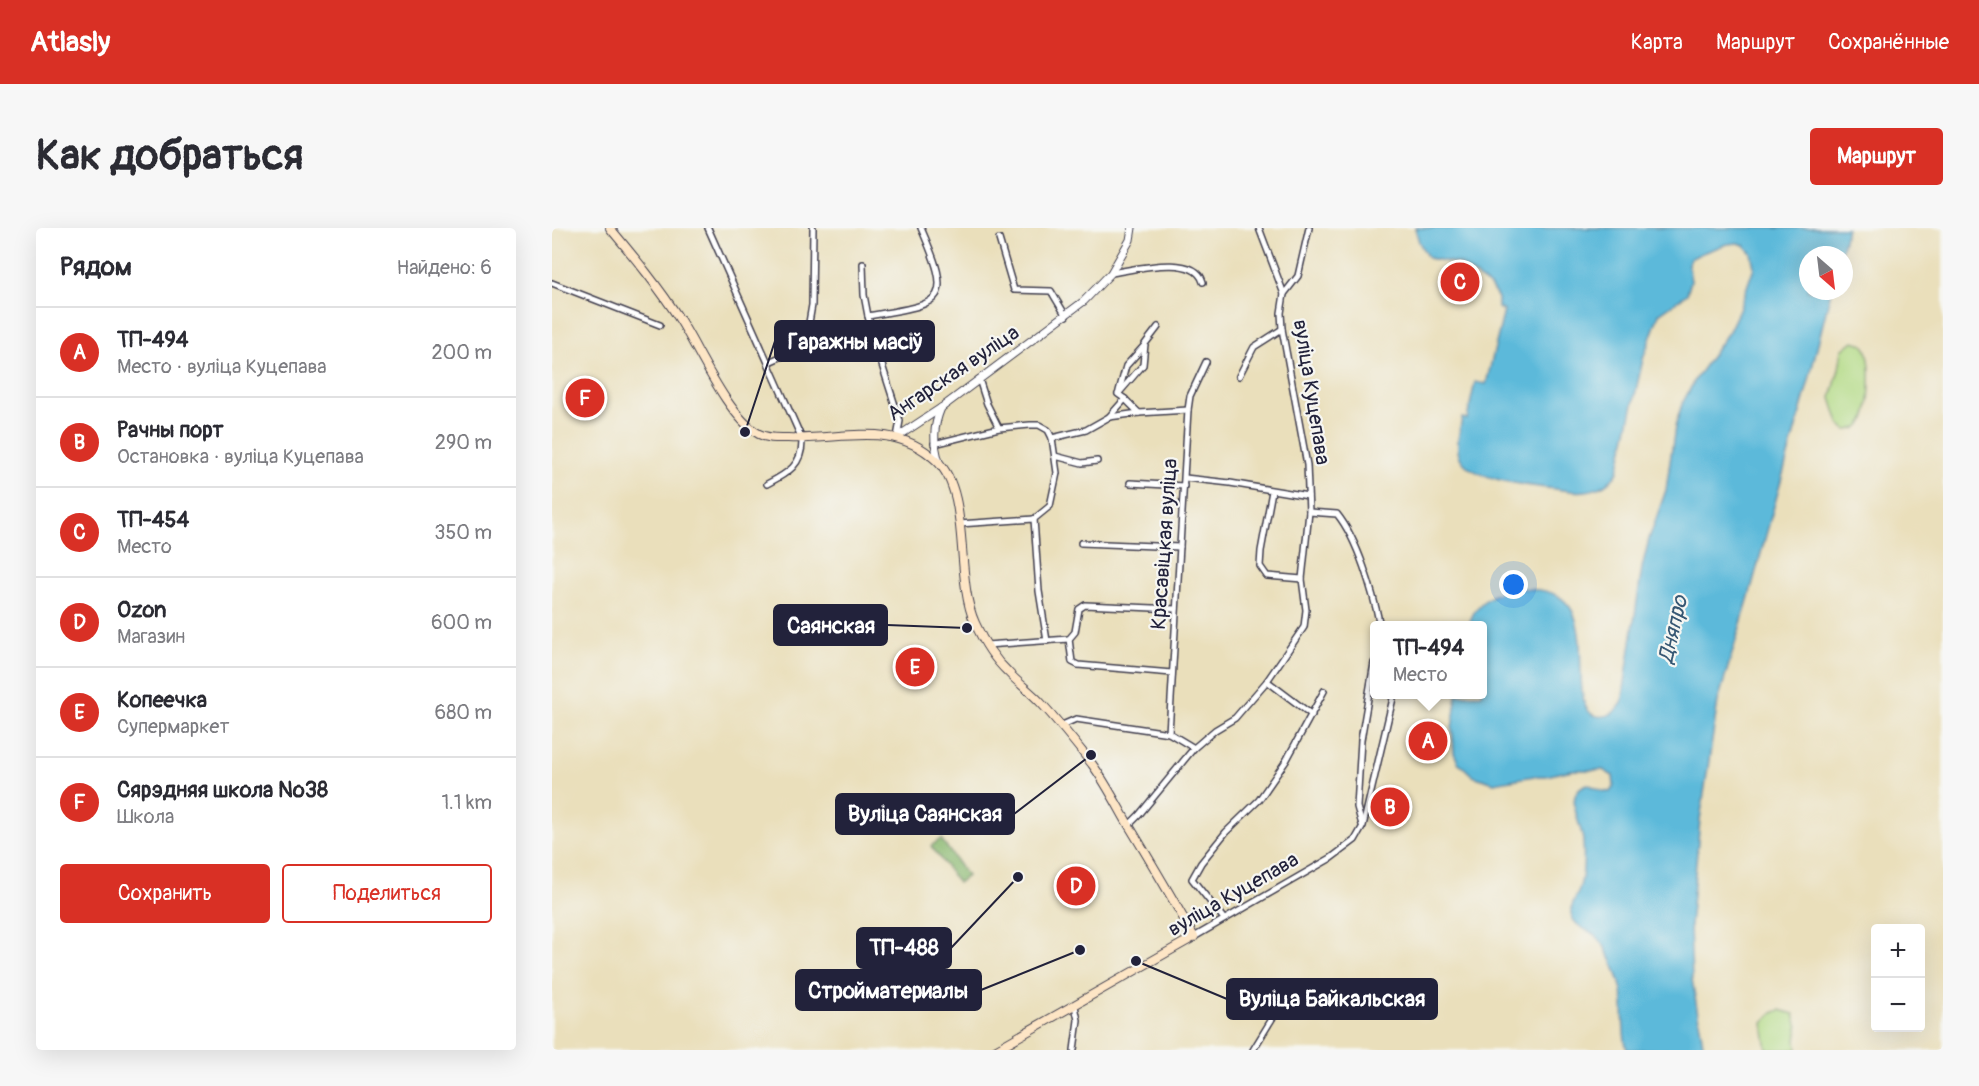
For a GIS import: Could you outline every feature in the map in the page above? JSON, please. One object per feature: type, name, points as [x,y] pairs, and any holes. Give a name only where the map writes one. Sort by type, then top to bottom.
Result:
[{"type":"main road","name":"Ангарская вуліца","points":[[610,228],[654,281],[681,321],[732,408],[757,433],[766,437],[802,439],[873,434],[897,437]]},
{"type":"main road","points":[[897,437],[921,447],[939,462],[952,485],[959,524],[962,568],[970,609],[986,645],[1006,671],[1040,701],[1093,766],[1194,937]]},
{"type":"main road","name":"вуліца Куцепава","points":[[996,1050],[1194,937]]},
{"type":"street","points":[[708,228],[802,439],[803,452],[790,471],[767,484]]},
{"type":"street","points":[[805,346],[812,305],[813,228]]},
{"type":"street","points":[[868,316],[920,306],[938,294],[940,287],[938,273],[921,228]]},
{"type":"street","name":"Ангарская вуліца","points":[[897,437],[941,408],[1084,301],[1111,273],[1130,240],[1132,228]]},
{"type":"street","points":[[1259,228],[1284,294]]},
{"type":"street","points":[[1284,294],[1298,276],[1310,228]]},
{"type":"street","points":[[999,239],[1014,290],[1051,291],[1066,316]]},
{"type":"street","points":[[863,264],[864,295],[868,316],[900,421],[897,437]]},
{"type":"street","points":[[1111,273],[1173,264],[1196,271],[1201,274],[1203,282]]},
{"type":"street","points":[[552,283],[660,325]]},
{"type":"street","name":"вуліца Куцепава","points":[[1129,825],[1194,748],[1215,730],[1235,718],[1267,681],[1304,627],[1306,610],[1302,579],[1309,512],[1307,465],[1281,328],[1284,294]]},
{"type":"street","points":[[1118,394],[1126,366],[1158,327]]},
{"type":"street","points":[[1239,376],[1254,347],[1281,328]]},
{"type":"street","points":[[769,362],[805,346],[874,340]]},
{"type":"street","points":[[1118,394],[1143,365],[1145,344]]},
{"type":"street","name":"Красавіцкая вуліца","points":[[1169,733],[1188,410],[1190,396],[1206,362]]},
{"type":"street","points":[[980,379],[987,404],[999,428]]},
{"type":"street","points":[[1118,394],[1140,413]]},
{"type":"street","points":[[1052,438],[1086,430],[1109,417],[1125,399]]},
{"type":"street","points":[[939,462],[934,444],[934,424],[941,408]]},
{"type":"street","points":[[1109,417],[1188,410]]},
{"type":"street","points":[[934,444],[999,428],[1039,426],[1048,430],[1052,438],[1057,472],[1050,506],[1034,519],[959,524]]},
{"type":"street","points":[[1055,456],[1082,463],[1097,461]]},
{"type":"street","points":[[1185,478],[1308,496]]},
{"type":"street","points":[[1130,483],[1184,486]]},
{"type":"street","points":[[1272,491],[1260,566],[1267,576],[1302,579]]},
{"type":"street","points":[[1309,512],[1337,514],[1348,528],[1376,604],[1379,621]]},
{"type":"street","points":[[1034,519],[1039,591],[1047,641]]},
{"type":"street","points":[[1081,543],[1180,547]]},
{"type":"street","points":[[986,645],[1069,639],[1075,632],[1079,609],[1084,605],[1176,609]]},
{"type":"street","points":[[1069,639],[1072,662],[1078,665],[1172,673]]},
{"type":"street","points":[[1267,681],[1311,715]]},
{"type":"street","points":[[1363,826],[1357,807],[1361,740],[1370,687]]},
{"type":"street","points":[[1224,919],[1192,879],[1201,863],[1220,840],[1259,800],[1286,761],[1324,691]]},
{"type":"street","name":"вуліца Куцепава","points":[[1194,937],[1340,853],[1354,840],[1363,826],[1393,699]]},
{"type":"street","points":[[1060,726],[1076,719],[1169,733],[1194,748]]},
{"type":"street","points":[[1253,1050],[1286,996]]},
{"type":"street","points":[[1074,1050],[1078,1020],[1075,1006]]},
{"type":"green space","points":[[1853,341],[1863,345],[1868,353],[1869,397],[1863,422],[1856,428],[1846,430],[1839,423],[1831,398],[1842,350]]},
{"type":"green space","points":[[941,839],[967,876],[958,883],[931,846]]},
{"type":"green space","points":[[1780,1010],[1794,1014],[1798,1027],[1797,1050],[1767,1050],[1763,1023],[1773,1013]]},
{"type":"water","name":"Дняпро","points":[[1415,228],[1847,228],[1842,246],[1799,246],[1799,300],[1829,300],[1808,384],[1718,701],[1700,820],[1690,926],[1692,979],[1704,1050],[1627,1050],[1622,991],[1614,966],[1600,940],[1572,918],[1571,910],[1580,887],[1584,858],[1582,834],[1574,801],[1576,794],[1580,788],[1588,784],[1610,792],[1614,786],[1613,776],[1603,770],[1572,770],[1494,783],[1473,776],[1458,762],[1454,753],[1452,729],[1456,699],[1487,699],[1487,621],[1470,621],[1471,618],[1488,598],[1511,589],[1539,590],[1557,595],[1569,605],[1576,619],[1579,635],[1582,687],[1587,709],[1596,716],[1608,715],[1622,703],[1642,568],[1649,539],[1666,490],[1675,427],[1682,404],[1695,380],[1729,331],[1739,310],[1754,267],[1751,253],[1744,245],[1727,244],[1690,259],[1688,264],[1691,281],[1687,294],[1659,314],[1643,359],[1618,471],[1609,482],[1585,491],[1511,483],[1495,479],[1468,467],[1461,459],[1458,445],[1462,418],[1467,419],[1475,382],[1486,384],[1504,311],[1498,308],[1498,298],[1490,286],[1459,264],[1428,258],[1419,242]]},
{"type":"place","name":"ТП-454","points":[[1460,282]]},
{"type":"place","name":"Сярэдняя школа №38","points":[[585,398]]},
{"type":"place","name":"Гаражны масіў","points":[[745,432]]},
{"type":"place","name":"Саянская","points":[[967,628]]},
{"type":"place","name":"Копеечка","points":[[915,667]]},
{"type":"place","name":"ТП-494","points":[[1428,741]]},
{"type":"place","name":"Вуліца Саянская","points":[[1091,755]]},
{"type":"place","name":"Рачны порт","points":[[1390,807]]},
{"type":"place","name":"ТП-488","points":[[1018,877]]},
{"type":"place","name":"Ozon","points":[[1076,886]]},
{"type":"place","name":"Стройматериалы","points":[[1080,950]]},
{"type":"place","name":"Вуліца Байкальская","points":[[1136,961]]}]
